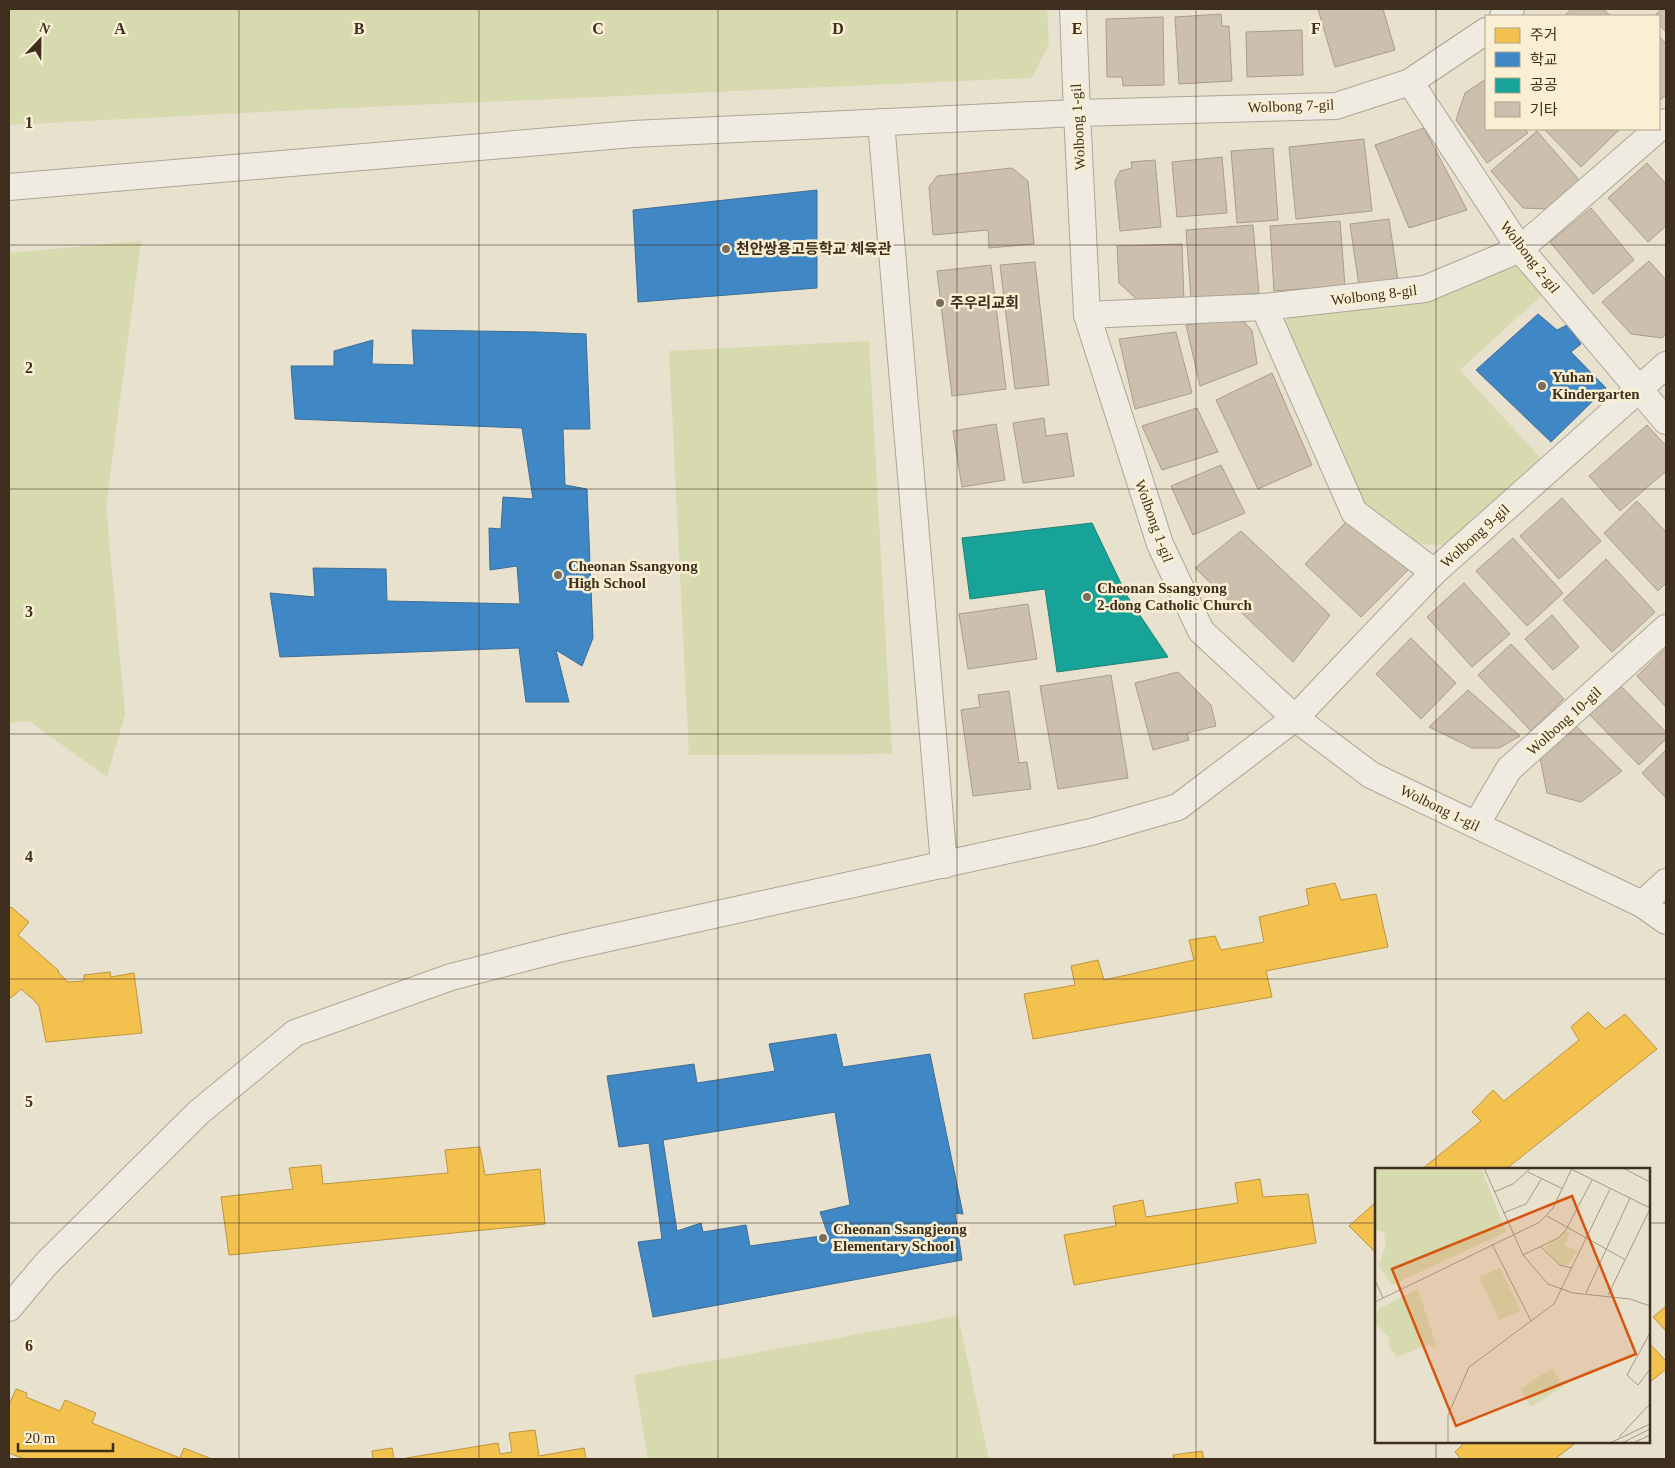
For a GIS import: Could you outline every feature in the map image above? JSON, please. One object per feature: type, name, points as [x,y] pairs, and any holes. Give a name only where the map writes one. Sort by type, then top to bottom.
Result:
[{"type":"street","name":"Wolbong 1-gil","points":[[1073,9],[1087,315],[1160,544],[1201,631],[1295,718],[1371,775],[1642,904],[1666,921]]},
{"type":"street","name":"Wolbong 7-gil","points":[[9,187],[633,134],[1077,113],[1336,106],[1410,82],[1485,32]]},
{"type":"street","name":"Wolbong 2-gil","points":[[1410,82],[1520,249],[1666,421]]},
{"type":"street","points":[[881,122],[944,865]]},
{"type":"street","name":"Wolbong 8-gil","points":[[1087,315],[1264,308],[1425,289],[1520,249],[1657,130]]},
{"type":"street","points":[[1264,308],[1354,512],[1434,572]]},
{"type":"street","name":"Wolbong 9-gil","points":[[9,1308],[46,1264],[198,1113],[295,1034],[451,977],[563,948],[1091,832],[1178,807],[1295,718],[1434,572],[1666,366]]},
{"type":"street","name":"Wolbong 10-gil","points":[[1476,825],[1509,770],[1666,628]]},
{"type":"street","points":[[1642,904],[1666,882]]},
{"type":"green space","points":[[9,9],[1047,9],[1049,44],[1032,78],[301,110],[9,125]]},
{"type":"green space","points":[[141,241],[106,506],[125,714],[107,777],[29,721],[9,723],[9,253]]},
{"type":"green space","points":[[1514,259],[1543,294],[1460,370],[1544,462],[1450,545],[1413,544],[1361,505],[1284,324],[1288,315]]},
{"type":"green space","points":[[869,341],[892,754],[689,755],[669,351]]},
{"type":"green space","points":[[958,1316],[989,1459],[648,1459],[634,1375]]},
{"type":"building: 주거","points":[[1335,883],[1341,900],[1376,894],[1388,947],[1266,971],[1272,997],[1033,1039],[1024,994],[1075,985],[1071,966],[1098,960],[1104,980],[1194,960],[1189,940],[1215,936],[1221,950],[1264,942],[1259,917],[1309,905],[1306,889]]},
{"type":"building: 주거","points":[[11,907],[29,922],[18,935],[59,971],[68,982],[84,981],[84,975],[110,972],[111,977],[134,973],[142,1033],[46,1042],[39,1006],[21,989],[11,998],[9,996],[9,909]]},
{"type":"building: 주거","points":[[1588,1012],[1605,1029],[1625,1014],[1657,1049],[1507,1168],[1423,1168],[1481,1121],[1472,1112],[1493,1090],[1504,1101],[1579,1040],[1571,1027]]},
{"type":"building: 주거","points":[[480,1147],[485,1175],[540,1169],[545,1224],[229,1255],[221,1197],[293,1189],[289,1168],[321,1165],[323,1184],[448,1173],[445,1150]]},
{"type":"building: 주거","points":[[1260,1179],[1263,1197],[1308,1194],[1316,1243],[1074,1285],[1064,1235],[1116,1226],[1113,1206],[1143,1200],[1146,1217],[1238,1203],[1235,1183]]},
{"type":"building: 주거","points":[[1375,1203],[1375,1252],[1349,1226]]},
{"type":"building: 주거","points":[[1666,1306],[1666,1331],[1653,1317]]},
{"type":"building: 주거","points":[[1650,1344],[1666,1361],[1666,1369],[1650,1382]]},
{"type":"building: 주거","points":[[16,1389],[27,1393],[26,1397],[60,1411],[65,1400],[96,1413],[92,1423],[180,1458],[184,1448],[212,1459],[24,1459],[9,1453],[9,1405]]},
{"type":"building: 주거","points":[[535,1430],[539,1456],[584,1448],[586,1459],[406,1459],[498,1443],[500,1454],[512,1452],[509,1433]]},
{"type":"building: 주거","points":[[1464,1443],[1576,1443],[1555,1459],[1459,1459],[1455,1452]]},
{"type":"building: 주거","points":[[392,1448],[394,1459],[373,1459],[372,1451]]},
{"type":"building: 주거","points":[[1202,1451],[1204,1459],[1174,1459],[1173,1455]]},
{"type":"building: 학교","name":"천안쌍용고등학교 체육관","points":[[817,190],[817,288],[638,302],[633,210]]},
{"type":"building: 학교","name":"Yuhan Kindergarten","points":[[1538,314],[1557,330],[1567,325],[1581,344],[1571,352],[1606,388],[1551,442],[1476,370]]},
{"type":"building: 학교","points":[[412,330],[586,334],[590,429],[563,429],[565,485],[587,489],[593,638],[582,666],[556,650],[569,702],[526,702],[519,648],[280,657],[270,593],[315,597],[313,568],[386,569],[387,601],[520,604],[517,566],[490,570],[489,528],[501,529],[503,497],[533,499],[522,428],[295,419],[291,366],[334,366],[334,351],[373,340],[372,364],[414,365]]},
{"type":"building: 학교","points":[[836,1034],[843,1067],[930,1054],[963,1214],[955,1213],[962,1260],[653,1317],[638,1242],[662,1239],[649,1143],[619,1147],[607,1076],[694,1064],[697,1083],[775,1071],[769,1044]],"holes":[[[835,1112],[850,1205],[820,1212],[828,1235],[750,1246],[746,1225],[703,1232],[701,1223],[677,1231],[663,1140]]]},
{"type":"building: 공공","name":"Cheonan Ssangyong 2-dong Catholic Church","points":[[1092,523],[1127,596],[1168,657],[1057,672],[1045,589],[970,599],[962,538]]},
{"type":"building: 기타","points":[[1318,9],[1383,9],[1395,50],[1335,67]]},
{"type":"building: 기타","points":[[1572,9],[1603,9],[1610,15],[1565,15]]},
{"type":"building: 기타","points":[[1662,9],[1666,9],[1666,32],[1660,25],[1660,15],[1655,15]]},
{"type":"building: 기타","points":[[1221,14],[1222,26],[1229,26],[1232,81],[1179,84],[1175,17]]},
{"type":"building: 기타","points":[[1163,17],[1164,85],[1123,86],[1122,77],[1107,77],[1106,19]]},
{"type":"building: 기타","points":[[1302,30],[1303,75],[1247,77],[1246,32]]},
{"type":"building: 기타","points":[[1660,37],[1666,44],[1666,95],[1660,100]]},
{"type":"building: 기타","points":[[1485,80],[1485,130],[1526,130],[1528,133],[1487,163],[1456,120],[1465,93]]},
{"type":"building: 기타","points":[[1424,128],[1467,210],[1409,228],[1375,145]]},
{"type":"building: 기타","points":[[1545,130],[1619,130],[1581,167]]},
{"type":"building: 기타","points":[[1537,131],[1580,181],[1548,209],[1523,208],[1491,171]]},
{"type":"building: 기타","points":[[1364,139],[1372,211],[1296,219],[1289,147]]},
{"type":"building: 기타","points":[[1273,148],[1278,220],[1237,223],[1231,151]]},
{"type":"building: 기타","points":[[1222,157],[1227,213],[1177,217],[1172,162]]},
{"type":"building: 기타","points":[[1155,160],[1161,227],[1120,231],[1115,181],[1120,171],[1132,168],[1131,162]]},
{"type":"building: 기타","points":[[1647,163],[1666,184],[1666,226],[1648,242],[1608,198]]},
{"type":"building: 기타","points":[[1012,168],[1028,181],[1034,244],[989,248],[988,230],[933,235],[929,187],[937,176]]},
{"type":"building: 기타","points":[[1591,208],[1634,260],[1593,294],[1550,242]]},
{"type":"building: 기타","points":[[1389,219],[1398,281],[1359,286],[1350,224]]},
{"type":"building: 기타","points":[[1340,221],[1345,286],[1274,291],[1270,226]]},
{"type":"building: 기타","points":[[1253,225],[1259,293],[1191,299],[1186,230]]},
{"type":"building: 기타","points":[[1182,244],[1184,302],[1141,303],[1119,283],[1117,246]]},
{"type":"building: 기타","points":[[1649,261],[1666,280],[1666,334],[1662,338],[1631,334],[1602,302]]},
{"type":"building: 기타","points":[[1035,262],[1049,385],[1015,389],[1000,265]]},
{"type":"building: 기타","points":[[991,265],[1006,389],[952,396],[937,271]]},
{"type":"building: 기타","points":[[1240,318],[1252,330],[1257,364],[1200,386],[1186,325]]},
{"type":"building: 기타","points":[[1176,332],[1192,393],[1135,409],[1119,339]]},
{"type":"building: 기타","points":[[1272,373],[1312,465],[1258,489],[1216,400]]},
{"type":"building: 기타","points":[[1197,408],[1218,452],[1162,470],[1142,426]]},
{"type":"building: 기타","points":[[1044,418],[1046,436],[1067,433],[1074,476],[1023,483],[1013,423]]},
{"type":"building: 기타","points":[[996,424],[1005,480],[962,487],[953,431]]},
{"type":"building: 기타","points":[[1647,425],[1666,446],[1666,471],[1620,511],[1589,476]]},
{"type":"building: 기타","points":[[1221,465],[1245,513],[1193,535],[1171,486]]},
{"type":"building: 기타","points":[[1562,498],[1601,541],[1559,579],[1520,536]]},
{"type":"building: 기타","points":[[1637,501],[1666,532],[1666,583],[1658,591],[1604,533]]},
{"type":"building: 기타","points":[[1349,519],[1408,570],[1361,617],[1305,564]]},
{"type":"building: 기타","points":[[1241,531],[1330,615],[1293,662],[1195,568]]},
{"type":"building: 기타","points":[[1513,538],[1563,593],[1527,626],[1476,571]]},
{"type":"building: 기타","points":[[1606,559],[1655,612],[1612,652],[1563,600]]},
{"type":"building: 기타","points":[[1464,583],[1510,634],[1472,667],[1427,617]]},
{"type":"building: 기타","points":[[1028,604],[1037,659],[968,669],[959,614]]},
{"type":"building: 기타","points":[[1552,615],[1579,647],[1553,670],[1525,639]]},
{"type":"building: 기타","points":[[1411,638],[1456,683],[1421,719],[1376,674]]},
{"type":"building: 기타","points":[[1511,644],[1564,699],[1531,731],[1478,675]]},
{"type":"building: 기타","points":[[1666,648],[1666,707],[1637,676]]},
{"type":"building: 기타","points":[[1178,672],[1211,705],[1216,726],[1187,733],[1189,740],[1153,750],[1135,683]]},
{"type":"building: 기타","points":[[1111,675],[1128,778],[1058,789],[1040,686]]},
{"type":"building: 기타","points":[[1619,684],[1666,732],[1666,739],[1639,765],[1589,714]]},
{"type":"building: 기타","points":[[1468,690],[1520,736],[1499,748],[1472,748],[1429,727]]},
{"type":"building: 기타","points":[[1009,691],[1019,763],[1027,762],[1031,789],[973,796],[961,710],[980,707],[978,695]]},
{"type":"building: 기타","points":[[1575,725],[1622,771],[1581,802],[1547,793],[1540,758]]},
{"type":"building: 기타","points":[[1666,750],[1666,798],[1642,773]]},
{"type":"place","name":"천안쌍용고등학교 체육관","points":[[726,249]]},
{"type":"place","name":"주우리교회","points":[[940,303]]},
{"type":"place","name":"Yuhan Kindergarten","points":[[1542,386]]},
{"type":"place","name":"Cheonan Ssangyong High School","points":[[558,575]]},
{"type":"place","name":"Cheonan Ssangyong 2-dong Catholic Church","points":[[1087,597]]},
{"type":"place","name":"Cheonan Ssangjeong Elementary School","points":[[823,1238]]}]
